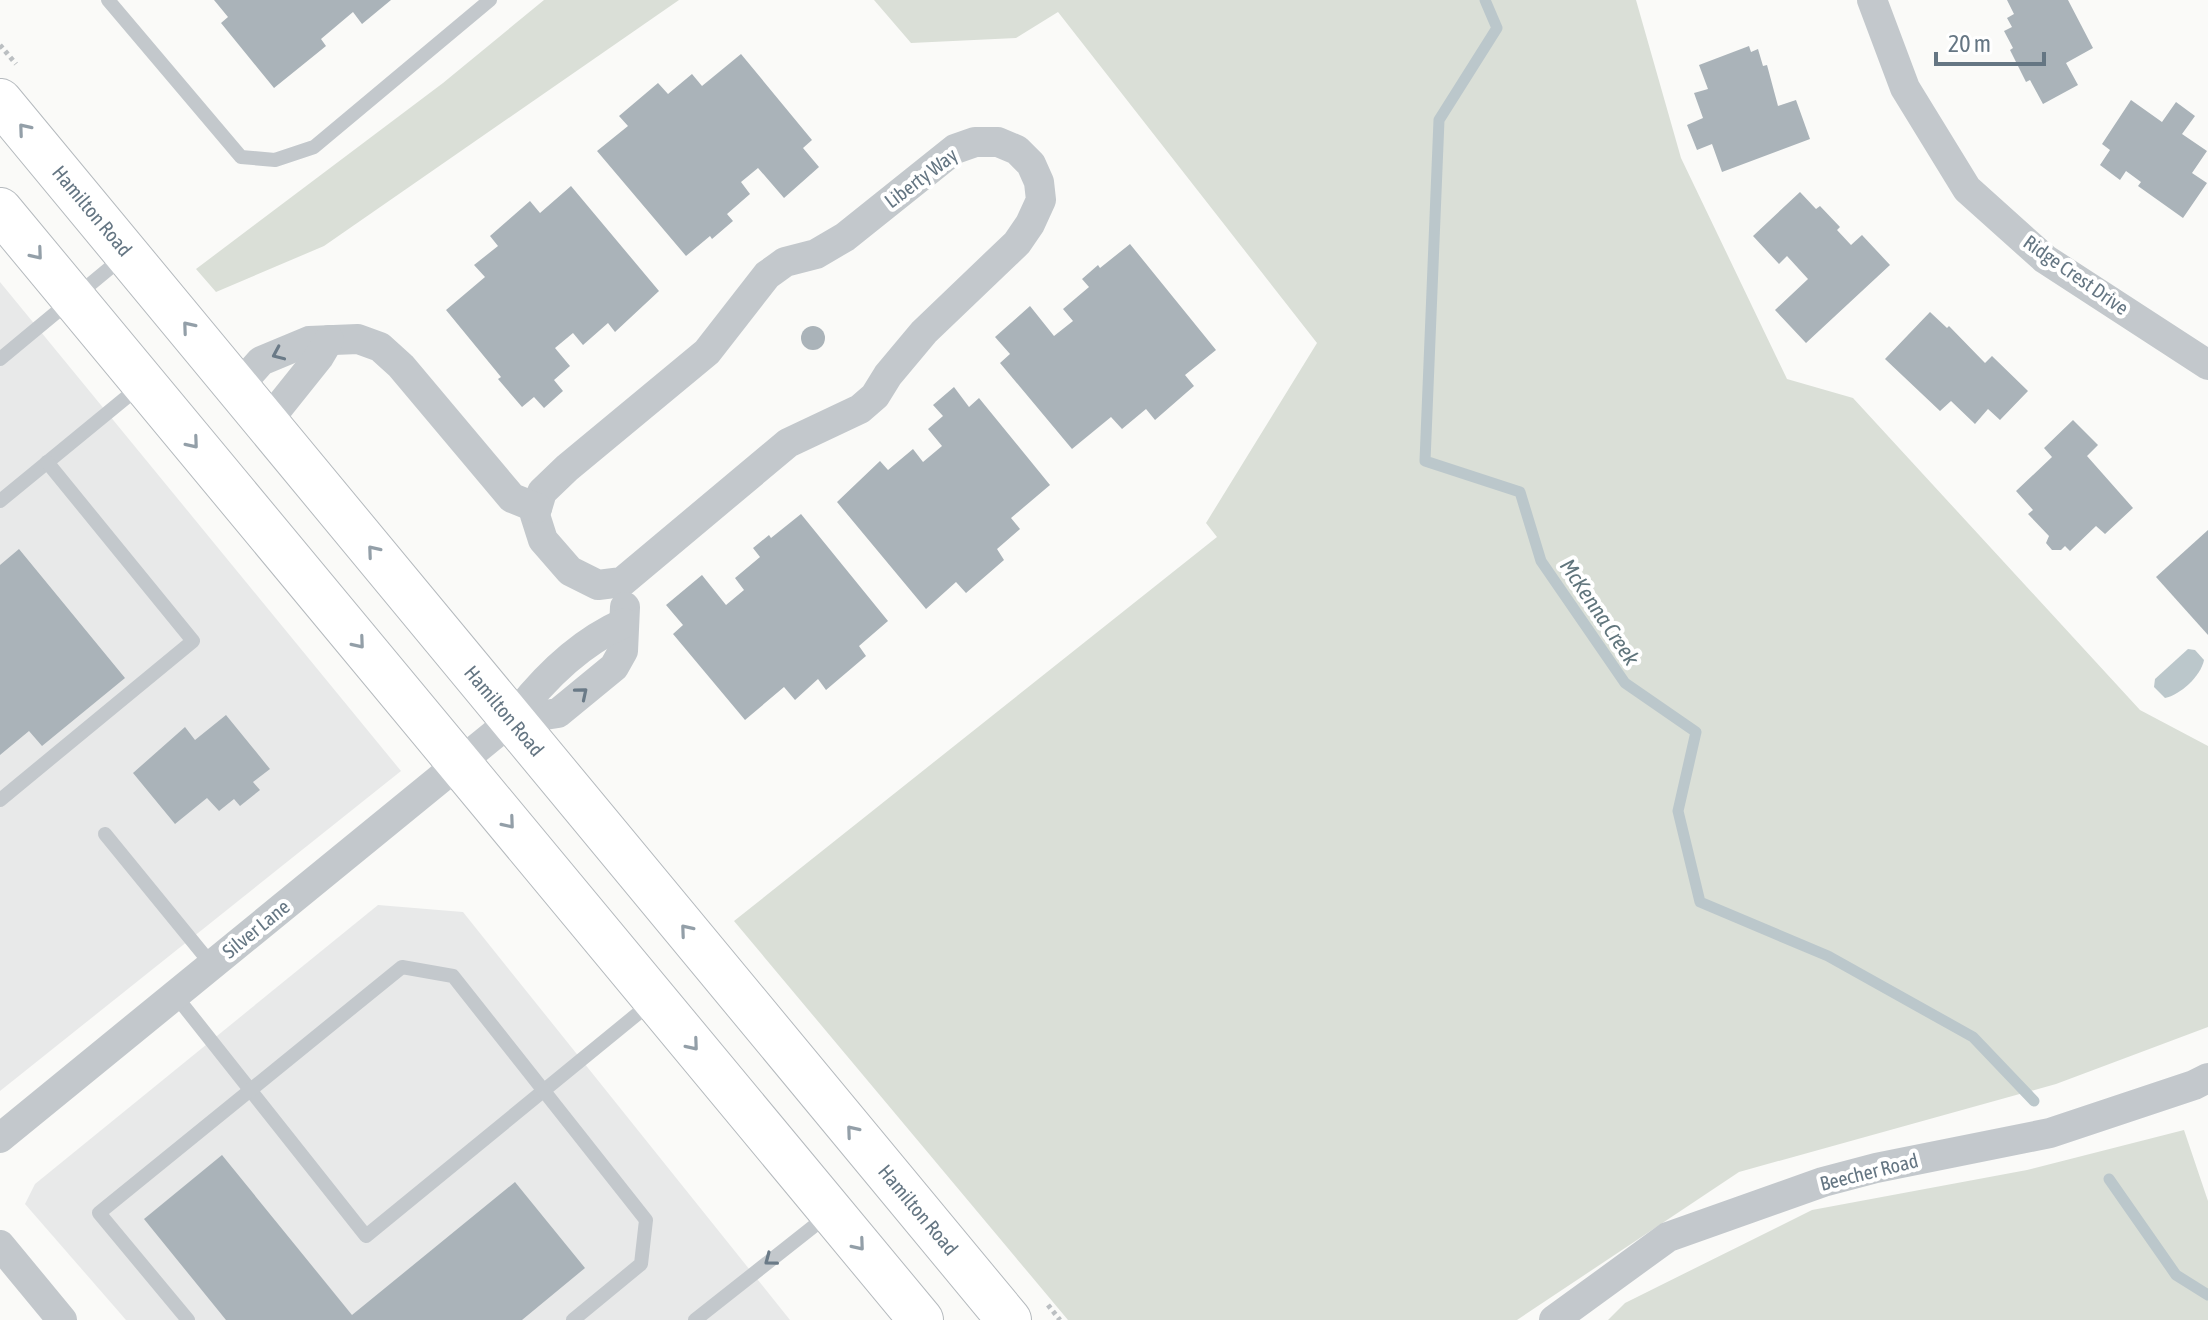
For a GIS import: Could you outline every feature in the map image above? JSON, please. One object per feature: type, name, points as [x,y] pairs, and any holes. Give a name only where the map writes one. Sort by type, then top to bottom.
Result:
[{"type":"main road","name":"Hamilton Road","points":[[0,101],[1009,1320]]},
{"type":"main road","points":[[0,210],[921,1320]]},
{"type":"street","name":"Ridge Crest Drive","points":[[1872,0],[1905,88],[1967,189],[2045,259],[2208,365]]},
{"type":"street","name":"Liberty Way","points":[[537,508],[542,492],[567,468],[707,352],[767,275],[785,262],[816,254],[845,237],[955,149],[975,142],[998,142],[1017,150],[1031,164],[1039,182],[1041,200],[1017,243],[924,332],[888,375],[875,396],[860,409],[788,443],[622,582]]},
{"type":"street","points":[[238,387],[261,361],[309,341],[358,339],[380,347],[401,366],[512,498],[537,508],[535,515],[543,540],[570,571],[598,585],[622,582],[626,597],[623,651],[614,667],[558,713],[512,720]]},
{"type":"street","points":[[267,422],[329,340]]},
{"type":"street","name":"Silver Lane","points":[[0,1138],[512,720]]},
{"type":"street","name":"Beecher Road","points":[[1554,1320],[1668,1237],[1823,1182],[1876,1168],[2050,1133],[2208,1078]]},
{"type":"street","points":[[0,1245],[62,1320]]},
{"type":"lane","points":[[108,0],[241,157],[275,160],[314,147],[490,0]]},
{"type":"lane","points":[[2,353],[127,254]]},
{"type":"lane","points":[[0,501],[144,383]]},
{"type":"lane","points":[[0,800],[193,641],[47,462]]},
{"type":"lane","points":[[105,834],[212,965]]},
{"type":"lane","points":[[188,1320],[99,1213],[402,967],[453,976],[646,1220],[641,1264],[573,1320]]},
{"type":"lane","points":[[175,995],[366,1236],[655,1000]]},
{"type":"lane","points":[[695,1320],[832,1212]]},
{"type":"shaded area","points":[[544,0],[679,0],[324,246],[216,292],[196,269],[443,83]]},
{"type":"shaded area","points":[[874,0],[1636,0],[1681,158],[1787,379],[1853,398],[2140,710],[2208,746],[2208,1027],[2056,1084],[1739,1172],[1517,1320],[1068,1320],[734,921],[1217,537],[1206,523],[1317,343],[1058,12],[1016,38],[911,43]]},
{"type":"shaded area","points":[[0,282],[401,771],[0,1091]]},
{"type":"shaded area","points":[[2188,649],[2195,650],[2204,660],[2202,666],[2189,684],[2165,698],[2154,687],[2155,679]]},
{"type":"shaded area","points":[[378,905],[463,912],[790,1320],[126,1320],[25,1204],[35,1184]]},
{"type":"shaded area","points":[[2184,1130],[2208,1201],[2208,1320],[1608,1320],[1625,1303],[1812,1210],[2027,1170]]},
{"type":"building","points":[[214,0],[391,0],[362,24],[353,12],[321,39],[326,46],[274,88],[221,23],[228,17]]},
{"type":"building","points":[[2007,0],[2068,0],[2093,48],[2066,63],[2078,85],[2043,104],[2030,80],[2026,82],[2010,50],[2013,48],[2004,31],[2012,27],[2007,18],[2014,14]]},
{"type":"building","points":[[1749,46],[1751,52],[1758,49],[1763,66],[1767,65],[1778,106],[1796,100],[1810,139],[1722,172],[1712,144],[1697,150],[1687,125],[1703,118],[1694,93],[1708,89],[1699,65]]},
{"type":"building","points":[[741,54],[812,140],[803,148],[819,167],[784,198],[758,168],[741,182],[750,194],[727,214],[733,221],[686,256],[597,151],[628,126],[619,116],[658,83],[668,94],[692,74],[702,86]]},
{"type":"building","points":[[2131,100],[2162,122],[2176,102],[2195,116],[2182,134],[2207,151],[2192,173],[2207,183],[2183,218],[2138,186],[2141,182],[2126,171],[2120,180],[2100,165],[2110,150],[2102,144]]},
{"type":"building","points":[[571,186],[659,291],[615,332],[608,323],[583,345],[573,333],[555,348],[570,366],[554,380],[563,391],[544,408],[534,397],[522,407],[446,310],[485,277],[474,265],[498,246],[490,236],[530,201],[540,213]]},
{"type":"building","points":[[1800,192],[1816,209],[1820,206],[1840,227],[1837,230],[1851,245],[1862,235],[1890,265],[1806,343],[1775,310],[1808,279],[1787,256],[1779,264],[1753,236]]},
{"type":"building","points":[[1130,244],[1216,350],[1185,375],[1194,386],[1155,420],[1146,409],[1122,429],[1111,417],[1072,449],[1000,363],[1010,354],[995,337],[1030,306],[1054,336],[1073,321],[1063,309],[1089,287],[1082,279]]},
{"type":"building","points":[[1930,312],[1947,328],[1949,326],[1985,363],[1992,356],[2028,391],[2000,420],[1988,409],[1975,424],[1951,401],[1940,411],[1885,359]]},
{"type":"building","points":[[813,326],[824,333],[825,338],[818,349],[813,350],[802,343],[801,338],[808,327]]},
{"type":"building","points":[[954,387],[969,407],[979,398],[1050,485],[1011,518],[1020,529],[997,549],[1004,560],[966,593],[956,582],[926,609],[837,502],[880,461],[888,470],[913,449],[923,462],[942,446],[928,429],[943,416],[933,405]]},
{"type":"building","points":[[2073,420],[2098,445],[2087,456],[2133,508],[2105,534],[2096,526],[2070,551],[2065,546],[2061,550],[2052,550],[2046,543],[2049,536],[2028,514],[2033,510],[2016,491],[2052,457],[2044,448]]},
{"type":"building","points":[[801,514],[888,621],[859,646],[866,656],[826,690],[818,679],[795,700],[784,687],[745,720],[673,634],[683,625],[666,605],[702,575],[726,605],[744,590],[735,578],[760,557],[753,548]]},
{"type":"building","points":[[2208,530],[2208,635],[2156,577]]},
{"type":"building","points":[[19,549],[125,678],[42,746],[29,731],[0,755],[0,565]]},
{"type":"building","points":[[226,715],[270,769],[253,782],[260,790],[240,806],[234,799],[219,811],[207,798],[175,824],[133,773],[185,727],[195,740]]},
{"type":"building","points":[[222,1155],[352,1315],[515,1182],[585,1268],[522,1320],[226,1320],[144,1219]]},
{"type":"waterway","name":"McKenna Creek","points":[[1485,0],[1497,28],[1439,120],[1425,461],[1520,492],[1541,561],[1625,683],[1696,732],[1678,811],[1700,902],[1828,956],[1973,1037],[2034,1101]]},
{"type":"waterway","name":"McKenna Creek","points":[[2109,1179],[2176,1275],[2208,1295]]}]
